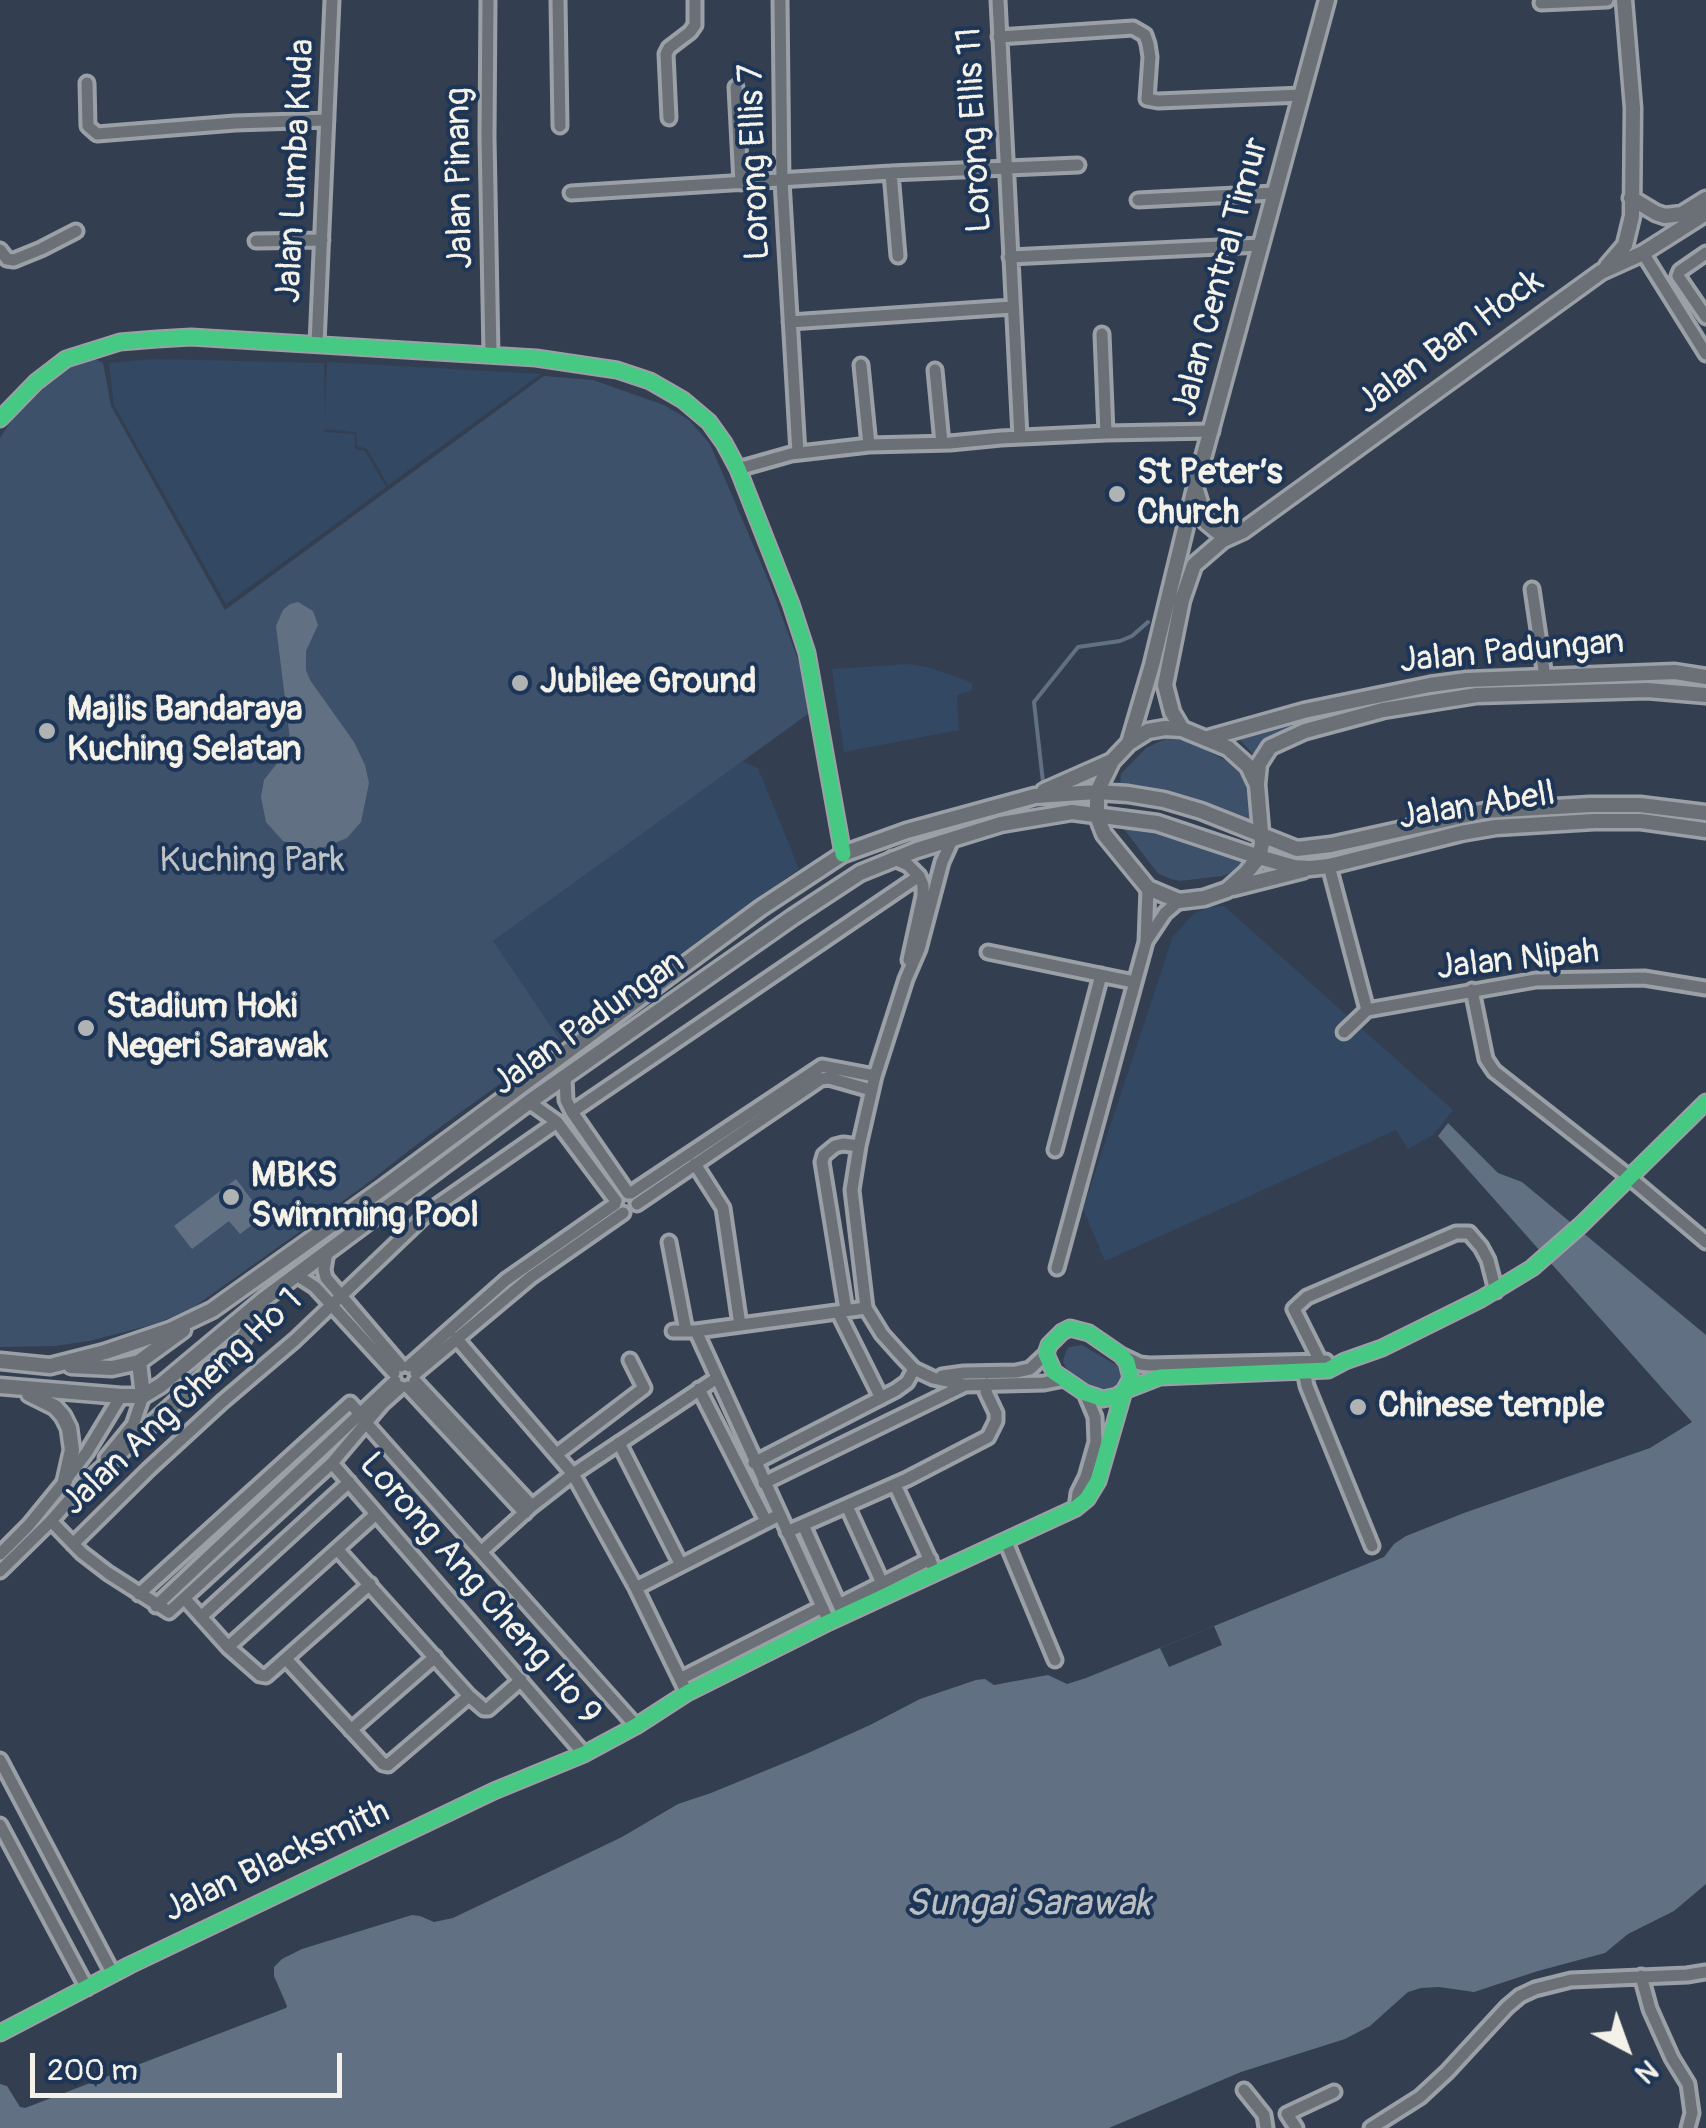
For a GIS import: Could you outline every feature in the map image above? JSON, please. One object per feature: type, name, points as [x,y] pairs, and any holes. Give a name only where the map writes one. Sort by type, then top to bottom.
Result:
[{"type":"main road","name":"Jalan Central Timur","points":[[1129,744],[1328,0]]},
{"type":"main road","points":[[1601,272],[1625,245],[1632,216],[1633,108],[1624,0]]},
{"type":"main road","points":[[1632,198],[1665,216],[1682,214],[1706,199]]},
{"type":"main road","name":"Jalan Ban Hock","points":[[1238,532],[1601,272],[1643,253],[1706,214]]},
{"type":"main road","points":[[1196,488],[1210,528],[1238,532]]},
{"type":"main road","points":[[1182,728],[1168,702],[1165,685],[1182,600],[1194,564],[1238,532]]},
{"type":"main road","name":"Jalan Padungan","points":[[1208,738],[1304,710],[1467,680],[1675,672],[1706,677]]},
{"type":"main road","name":"Jalan Padungan","points":[[1256,784],[1259,764],[1270,747],[1305,731],[1390,708],[1477,695],[1648,690],[1706,695]]},
{"type":"main road","points":[[1035,796],[1112,760],[1148,730],[1182,728],[1208,738],[1240,758],[1256,784],[1262,844],[1259,857],[1226,890]]},
{"type":"main road","points":[[1112,760],[1097,792],[1097,816],[1104,834],[1148,888],[1179,901],[1204,898],[1310,868]]},
{"type":"main road","name":"Jalan Padungan","points":[[0,1361],[50,1366],[170,1330],[212,1310],[761,908],[843,854],[908,831],[1035,796],[1097,792],[1164,800],[1261,834]]},
{"type":"main road","name":"Jalan Abell","points":[[1261,834],[1297,849],[1485,811],[1590,804],[1706,813]]},
{"type":"main road","name":"Jalan Padungan","points":[[142,1396],[168,1380],[264,1299],[529,1102],[860,873],[892,858],[1001,824],[1072,812],[1158,823],[1259,857]]},
{"type":"main road","name":"Jalan Abell","points":[[1259,857],[1294,867],[1329,866],[1496,827],[1594,821],[1641,821],[1706,830]]},
{"type":"main road","points":[[82,1487],[241,1343],[264,1299]]},
{"type":"main road","points":[[50,1366],[112,1368],[139,1362],[212,1310]]},
{"type":"main road","points":[[0,1386],[142,1396],[139,1362]]},
{"type":"main road","points":[[121,1366],[121,1396]]},
{"type":"main road","points":[[16,1388],[45,1401],[63,1416],[72,1439],[65,1482]]},
{"type":"street","name":"Jalan Lumba Kuda","points":[[317,344],[332,0]]},
{"type":"street","name":"Jalan Pinang","points":[[488,0],[491,355]]},
{"type":"street","points":[[558,0],[560,126]]},
{"type":"street","points":[[668,118],[666,54],[694,25],[695,0]]},
{"type":"street","name":"Lorong Ellis 7","points":[[780,0],[782,181],[798,453]]},
{"type":"street","name":"Lorong Ellis 11","points":[[998,0],[1020,437]]},
{"type":"street","points":[[1541,3],[1607,0]]},
{"type":"street","points":[[999,36],[1134,28],[1145,35],[1148,44],[1147,99],[1302,95]]},
{"type":"street","points":[[86,83],[88,126],[96,134],[235,122],[327,120]]},
{"type":"street","points":[[736,87],[741,183]]},
{"type":"street","points":[[571,194],[891,173],[1078,166]]},
{"type":"street","points":[[891,173],[898,256]]},
{"type":"street","points":[[1138,200],[1274,193]]},
{"type":"street","points":[[0,250],[11,260],[76,230]]},
{"type":"street","points":[[256,241],[322,240]]},
{"type":"street","points":[[1010,257],[1261,245]]},
{"type":"street","points":[[1643,253],[1706,354]]},
{"type":"street","points":[[1706,253],[1678,276],[1706,317]]},
{"type":"street","points":[[790,322],[1012,307]]},
{"type":"street","points":[[1102,334],[1106,433]]},
{"type":"street","points":[[0,418],[66,359],[120,342],[191,337],[536,358],[617,370],[650,381],[709,422],[738,469],[807,653],[843,854]]},
{"type":"street","points":[[861,365],[869,445]]},
{"type":"street","points":[[935,370],[942,442]]},
{"type":"street","points":[[738,469],[798,453],[869,445],[1212,431]]},
{"type":"street","points":[[1532,589],[1545,677]]},
{"type":"street","points":[[952,840],[875,1076],[858,1146],[852,1190],[866,1308],[882,1334],[914,1369],[933,1378],[965,1385],[1064,1380]]},
{"type":"street","points":[[892,858],[908,864],[923,886],[906,979]]},
{"type":"street","points":[[1329,866],[1367,1010],[1344,1032]]},
{"type":"street","points":[[572,1112],[918,876]]},
{"type":"street","points":[[1057,1268],[1146,942],[1148,888]]},
{"type":"street","points":[[1146,942],[1179,901]]},
{"type":"street","points":[[988,952],[1134,982]]},
{"type":"street","points":[[1054,1150],[1101,975]]},
{"type":"street","name":"Jalan Nipah","points":[[1367,1010],[1536,980],[1644,978],[1706,988]]},
{"type":"street","points":[[1472,990],[1490,1066],[1706,1242]]},
{"type":"street","points":[[632,1197],[822,1066],[875,1076]]},
{"type":"street","points":[[529,1102],[557,1122],[618,1206],[633,1211],[632,1197],[572,1112],[566,1100],[565,1078]]},
{"type":"street","points":[[618,1206],[618,1195],[632,1197],[695,1164],[821,1079],[871,1090]]},
{"type":"street","points":[[1046,1354],[1054,1372],[1064,1380],[1103,1399],[1168,1376],[1328,1370],[1382,1348],[1496,1291],[1539,1262],[1706,1102]]},
{"type":"street","name":"Jalan Ang Cheng Ho 1","points":[[73,1544],[432,1209],[557,1122]]},
{"type":"street","points":[[858,1146],[843,1144],[829,1150],[822,1162],[842,1311],[881,1398]]},
{"type":"street","points":[[695,1164],[723,1208],[740,1325]]},
{"type":"street","points":[[405,1377],[618,1206]]},
{"type":"street","points":[[156,1606],[382,1404],[506,1280],[618,1206]]},
{"type":"street","points":[[1320,1362],[1294,1309],[1307,1297],[1456,1233],[1469,1232],[1481,1247],[1496,1291]]},
{"type":"street","points":[[670,1242],[685,1331],[716,1378],[829,1622]]},
{"type":"street","points":[[328,1252],[324,1270],[336,1299]]},
{"type":"street","points":[[298,1276],[336,1299],[528,1510]]},
{"type":"street","points":[[685,1331],[866,1308]]},
{"type":"street","points":[[933,1378],[1030,1368],[1046,1354],[1056,1337],[1070,1328],[1089,1333],[1140,1364],[1345,1361]]},
{"type":"street","points":[[456,1338],[573,1474],[636,1588],[687,1693]]},
{"type":"street","points":[[841,1610],[1006,1542],[1087,1500],[1098,1480],[1131,1378],[1122,1355]]},
{"type":"street","points":[[557,1454],[644,1388],[630,1360]]},
{"type":"street","points":[[754,1462],[881,1398],[907,1382],[914,1369]]},
{"type":"street","points":[[1304,1371],[1372,1546]]},
{"type":"street","points":[[481,1552],[573,1474],[716,1378]]},
{"type":"street","points":[[787,1532],[988,1437],[996,1413],[986,1384]]},
{"type":"street","points":[[764,1483],[965,1385]]},
{"type":"street","points":[[699,1389],[766,1521]]},
{"type":"street","points":[[1076,1508],[1096,1442],[1094,1417],[1085,1393]]},
{"type":"street","points":[[0,1554],[65,1482],[121,1396]]},
{"type":"street","points":[[0,1570],[82,1487],[132,1425],[142,1396]]},
{"type":"street","points":[[139,1594],[350,1403],[636,1726]]},
{"type":"street","points":[[51,1521],[108,1573],[169,1612],[332,1463],[363,1419]]},
{"type":"street","points":[[620,1442],[681,1564]]},
{"type":"street","name":"Lorong Ang Cheng Ho 9","points":[[332,1463],[584,1754]]},
{"type":"street","points":[[201,1617],[349,1482]]},
{"type":"street","points":[[895,1484],[936,1573]]},
{"type":"street","points":[[847,1506],[882,1583]]},
{"type":"street","points":[[228,1647],[376,1514]]},
{"type":"street","points":[[636,1588],[779,1515]]},
{"type":"street","points":[[803,1525],[841,1610]]},
{"type":"street","points":[[1006,1542],[1055,1660]]},
{"type":"street","points":[[338,1549],[484,1708],[488,1709],[521,1680]]},
{"type":"street","points":[[841,1610],[882,1583],[930,1559]]},
{"type":"street","points":[[185,1600],[228,1647],[266,1676],[370,1584]]},
{"type":"street","points":[[680,1679],[822,1608]]},
{"type":"street","name":"Jalan Blacksmith","points":[[0,2033],[494,1791],[584,1754],[687,1693],[829,1622],[841,1610]]},
{"type":"street","points":[[351,1730],[435,1658]]},
{"type":"street","points":[[286,1659],[383,1764],[388,1764],[469,1696]]},
{"type":"street","points":[[0,1760],[114,1974]]},
{"type":"street","points":[[0,1825],[88,1988]]},
{"type":"street","points":[[1371,2128],[1420,2096],[1520,1996],[1571,1980],[1706,1972]]},
{"type":"street","points":[[1642,1976],[1650,2010],[1688,2084],[1692,2113],[1688,2128]]},
{"type":"street","points":[[1244,2090],[1264,2115],[1266,2128]]},
{"type":"street","points":[[1296,2128],[1288,2114],[1334,2092]]},
{"type":"shaded area","points":[[154,359],[324,363],[325,416],[327,362],[541,374],[388,485],[367,449],[357,446],[356,432],[324,429],[355,434],[355,449],[365,451],[386,487],[226,604],[114,405],[109,363]]},
{"type":"shaded area","points":[[909,664],[973,683],[971,691],[957,695],[959,730],[844,752],[832,669]]},
{"type":"shaded area","points":[[742,761],[758,768],[799,869],[560,1040],[491,940]]},
{"type":"shaded area","points":[[1224,906],[1453,1110],[1433,1135],[1408,1149],[1396,1130],[1105,1261],[1083,1209],[1173,936],[1194,914],[1208,907]]},
{"type":"green space","name":"Kuching Park","points":[[95,359],[103,363],[111,406],[225,610],[544,376],[593,380],[664,405],[689,420],[710,444],[803,673],[808,714],[493,941],[560,1040],[191,1309],[155,1324],[89,1341],[0,1347],[0,438],[15,415],[49,380],[77,360]]},
{"type":"green space","points":[[1313,715],[1315,719],[1275,737],[1258,759],[1241,741],[1230,736]]},
{"type":"green space","points":[[1167,738],[1197,745],[1241,769],[1249,787],[1255,825],[1189,797],[1120,785],[1121,774],[1146,748]]},
{"type":"green space","points":[[1117,820],[1162,826],[1246,860],[1238,870],[1222,876],[1171,879],[1159,874]]},
{"type":"green space","points":[[1082,1345],[1121,1368],[1124,1382],[1118,1391],[1105,1393],[1066,1368],[1066,1351]]},
{"type":"water","points":[[298,602],[313,611],[318,625],[306,651],[306,670],[354,742],[369,783],[361,822],[347,838],[315,851],[283,841],[266,822],[261,797],[264,780],[288,749],[290,739],[276,626],[283,610]]},
{"type":"water","name":"Sungai Sarawak","points":[[1448,1123],[1498,1173],[1522,1182],[1706,1335],[1706,1884],[1674,1911],[1628,1934],[1605,1953],[1474,1992],[1439,1987],[1408,1992],[1370,2026],[1345,2039],[1241,2072],[1109,2128],[0,2128],[0,2084],[7,2086],[20,2107],[25,2108],[286,2008],[274,1967],[302,1949],[412,1915],[434,1922],[453,1918],[622,1837],[678,1804],[806,1754],[920,1699],[976,1680],[985,1679],[994,1685],[1048,1675],[1067,1684],[1086,1678],[1384,1557],[1406,1536],[1650,1448],[1692,1422],[1438,1136]]},
{"type":"water","name":"MBKS Swimming Pool","points":[[236,1179],[264,1216],[240,1234],[229,1221],[192,1249],[174,1226]]},
{"type":"pier","points":[[1214,1626],[1222,1645],[1169,1667],[1160,1648]]},
{"type":"waterway","points":[[1043,782],[1034,702],[1078,647],[1120,641],[1148,622]]},
{"type":"cycle path","points":[[0,419],[36,382],[66,359],[120,342],[191,337],[536,358],[617,370],[650,381],[683,400],[709,422],[738,469],[807,653],[843,854]]},
{"type":"cycle path","points":[[0,2033],[130,1965],[494,1791],[584,1754],[687,1693],[829,1622],[1076,1508],[1098,1481],[1124,1391],[1131,1378],[1121,1355],[1089,1333],[1070,1328],[1062,1332],[1046,1354],[1054,1372],[1085,1393],[1103,1399],[1117,1396],[1124,1391],[1160,1377],[1328,1370],[1481,1299],[1532,1268],[1706,1102]]},
{"type":"place","name":"St Peter’s Church","points":[[1117,494]]},
{"type":"place","name":"Jubilee Ground","points":[[520,683]]},
{"type":"place","name":"Majlis Bandaraya Kuching Selatan","points":[[47,731]]},
{"type":"place","name":"Stadium Hoki Negeri Sarawak","points":[[86,1028]]},
{"type":"place","name":"MBKS Swimming Pool","points":[[231,1197]]},
{"type":"place","name":"Chinese temple","points":[[1358,1407]]}]
